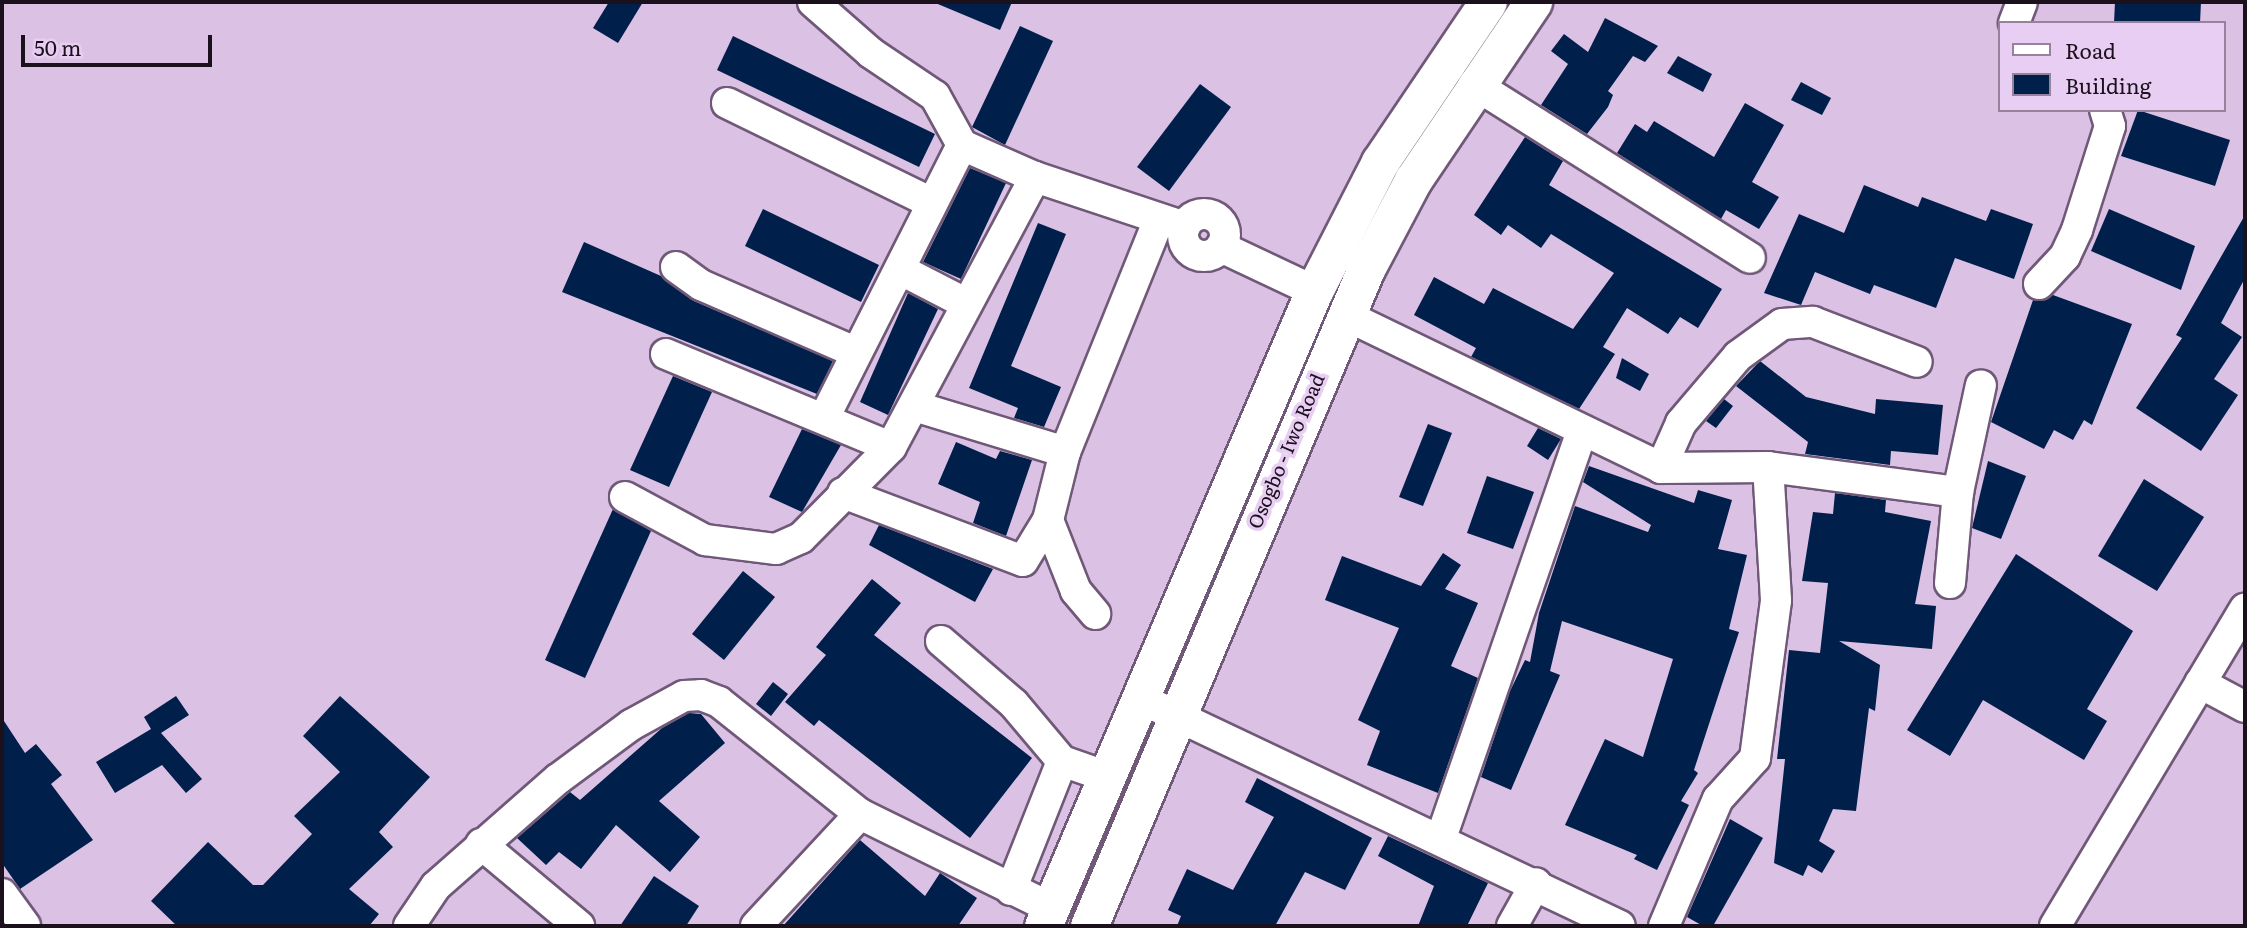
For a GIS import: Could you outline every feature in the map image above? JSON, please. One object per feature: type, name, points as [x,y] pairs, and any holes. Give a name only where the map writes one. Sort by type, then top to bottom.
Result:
[{"type":"main road","name":"Osogbo - Iwo Road","points":[[1047,917],[1314,291],[1380,162],[1488,2]]},
{"type":"main road","name":"Osogbo - Iwo Road","points":[[1089,926],[1345,314],[1413,180],[1474,85],[1533,2]]},
{"type":"street","points":[[813,2],[871,54],[935,96],[962,145],[1035,177],[1172,223],[1199,215],[1212,216],[1224,233],[1221,247],[1314,291]]},
{"type":"street","points":[[2015,21],[2022,2]]},
{"type":"street","points":[[1474,85],[1750,258]]},
{"type":"street","points":[[727,103],[932,203]]},
{"type":"street","points":[[2039,284],[2065,256],[2077,230],[2110,125],[2106,112]]},
{"type":"street","points":[[825,416],[855,352],[901,270],[962,145]]},
{"type":"street","points":[[625,497],[705,540],[776,549],[801,538],[891,447],[1035,177]]},
{"type":"street","points":[[843,493],[1023,561],[1048,520],[1065,452],[1172,223]]},
{"type":"street","points":[[677,267],[701,285],[855,352]]},
{"type":"street","points":[[901,270],[967,304]]},
{"type":"street","points":[[1345,314],[1581,434],[1661,468],[1768,467],[1958,492]]},
{"type":"street","points":[[1661,468],[1689,413],[1738,356],[1782,324],[1813,322],[1917,362]]},
{"type":"street","points":[[666,354],[825,416],[891,447]]},
{"type":"street","points":[[1950,583],[1958,492],[1981,385]]},
{"type":"street","points":[[914,406],[1065,452]]},
{"type":"street","points":[[1441,838],[1581,434]]},
{"type":"street","points":[[1664,926],[1718,799],[1755,758],[1776,600],[1768,467]]},
{"type":"street","points":[[1048,520],[1076,591],[1095,614]]},
{"type":"street","points":[[2055,926],[2245,608]]},
{"type":"street","points":[[941,641],[1014,704],[1062,761],[1108,777]]},
{"type":"street","points":[[2200,682],[2245,707]]},
{"type":"street","points":[[408,926],[436,886],[481,844],[631,725],[684,696],[701,695],[719,702],[860,814],[1011,890],[1047,917]]},
{"type":"street","points":[[1139,698],[1177,711],[1620,926]]},
{"type":"street","points":[[1011,890],[1062,761]]},
{"type":"street","points":[[756,926],[860,814]]},
{"type":"street","points":[[481,844],[579,926]]},
{"type":"street","points":[[1512,926],[1536,883]]},
{"type":"street","points":[[2,894],[25,926]]},
{"type":"building","points":[[609,2],[643,2],[618,43],[593,28]]},
{"type":"building","points":[[933,2],[1012,2],[1000,30]]},
{"type":"building","points":[[2115,2],[2201,2],[2200,21],[2114,21]]},
{"type":"building","points":[[1605,18],[1658,46],[1645,62],[1633,56],[1608,91],[1613,95],[1608,107],[1587,134],[1541,105],[1568,64],[1551,51],[1564,34],[1588,52]]},
{"type":"building","points":[[1020,26],[1053,41],[1005,145],[972,127]]},
{"type":"building","points":[[733,36],[935,134],[919,167],[717,70]]},
{"type":"building","points":[[1678,56],[1712,74],[1703,92],[1667,73]]},
{"type":"building","points":[[1801,82],[1831,98],[1822,115],[1791,100]]},
{"type":"building","points":[[1200,84],[1231,107],[1169,191],[1137,167]]},
{"type":"building","points":[[1745,103],[1784,125],[1752,182],[1779,197],[1759,229],[1726,210],[1721,219],[1617,153],[1635,124],[1647,132],[1654,121],[1714,157]]},
{"type":"building","points":[[2137,112],[2230,140],[2215,186],[2121,156]]},
{"type":"building","points":[[1525,137],[1563,161],[1549,185],[1722,289],[1698,328],[1680,317],[1668,334],[1627,308],[1603,347],[1615,354],[1579,409],[1471,357],[1476,348],[1414,315],[1434,277],[1484,304],[1493,288],[1573,329],[1614,273],[1551,234],[1541,248],[1508,225],[1501,235],[1474,215]]},
{"type":"building","points":[[970,168],[1006,183],[961,279],[923,262]]},
{"type":"building","points":[[1864,185],[1918,207],[1922,197],[1986,221],[1991,209],[2033,224],[2014,279],[1955,258],[1936,308],[1874,285],[1870,294],[1815,272],[1801,305],[1764,293],[1799,214],[1844,233]]},
{"type":"building","points":[[763,209],[879,265],[861,302],[745,246]]},
{"type":"building","points":[[2109,209],[2195,246],[2181,290],[2091,251]]},
{"type":"building","points":[[2245,215],[2245,278],[2221,323],[2242,337],[2214,379],[2238,395],[2201,451],[2136,408],[2182,338],[2176,335]]},
{"type":"building","points":[[1038,223],[1066,234],[1011,366],[1061,387],[1044,427],[1014,418],[1018,408],[969,388]]},
{"type":"building","points":[[584,242],[661,276],[694,301],[833,361],[817,394],[562,292]]},
{"type":"building","points":[[908,293],[938,309],[888,415],[860,402]]},
{"type":"building","points":[[2053,295],[2132,324],[2092,425],[2084,420],[2073,440],[2054,430],[2044,449],[1991,422],[2033,300]]},
{"type":"building","points":[[1622,358],[1649,374],[1640,391],[1616,378]]},
{"type":"building","points":[[1760,361],[1806,397],[1875,414],[1876,399],[1943,405],[1938,455],[1891,451],[1890,465],[1805,454],[1808,442],[1736,386]]},
{"type":"building","points":[[673,376],[712,392],[669,487],[630,470]]},
{"type":"building","points":[[1724,399],[1733,406],[1716,428],[1706,421]]},
{"type":"building","points":[[1428,424],[1452,433],[1423,506],[1399,497]]},
{"type":"building","points":[[1538,428],[1561,439],[1548,460],[1527,446]]},
{"type":"building","points":[[802,429],[841,445],[802,512],[769,497]]},
{"type":"building","points":[[956,442],[996,459],[1000,451],[1032,460],[1006,536],[973,523],[980,502],[938,484]]},
{"type":"building","points":[[1988,461],[2026,476],[2001,539],[1972,528]]},
{"type":"building","points":[[1589,466],[1694,503],[1698,490],[1732,500],[1718,549],[1747,555],[1729,629],[1739,632],[1694,770],[1698,773],[1681,801],[1689,805],[1657,870],[1634,859],[1637,855],[1565,825],[1605,739],[1643,757],[1673,659],[1562,621],[1550,671],[1560,675],[1511,790],[1481,777],[1510,691],[1525,660],[1530,662],[1539,613],[1575,506],[1648,532],[1651,525],[1583,482]]},
{"type":"building","points":[[1487,476],[1534,492],[1513,549],[1467,533]]},
{"type":"building","points":[[2144,479],[2204,517],[2157,591],[2098,556]]},
{"type":"building","points":[[1835,493],[1886,500],[1885,512],[1931,521],[1915,604],[1936,606],[1932,649],[1839,641],[1880,665],[1875,711],[1869,708],[1856,811],[1833,809],[1819,841],[1835,851],[1822,873],[1808,865],[1803,876],[1774,863],[1785,759],[1777,759],[1789,650],[1820,653],[1828,583],[1802,581],[1813,512],[1833,514]]},
{"type":"building","points":[[613,509],[651,531],[585,678],[545,660]]},
{"type":"building","points":[[879,525],[993,569],[975,602],[869,545]]},
{"type":"building","points":[[1443,553],[1461,565],[1445,589],[1478,603],[1451,666],[1478,678],[1438,793],[1367,765],[1380,731],[1358,720],[1399,628],[1325,600],[1342,556],[1421,586]]},
{"type":"building","points":[[2016,554],[2133,631],[2087,709],[2107,721],[2084,760],[1983,700],[1950,756],[1907,730]]},
{"type":"building","points":[[743,571],[775,597],[724,660],[692,634]]},
{"type":"building","points":[[872,579],[901,603],[874,635],[1032,758],[970,838],[819,720],[814,726],[785,702],[826,655],[816,647]]},
{"type":"building","points":[[773,682],[788,694],[771,716],[756,704]]},
{"type":"building","points":[[176,696],[189,715],[161,733],[202,779],[186,793],[162,765],[115,793],[96,762],[151,729],[144,717]]},
{"type":"building","points":[[340,696],[430,777],[379,832],[393,847],[349,889],[379,914],[369,926],[177,926],[151,901],[208,842],[253,885],[263,885],[312,834],[294,816],[340,772],[303,736]]},
{"type":"building","points":[[689,713],[701,714],[725,743],[659,801],[700,837],[670,872],[616,825],[581,869],[559,852],[546,865],[517,838],[570,792],[580,800],[662,728]]},
{"type":"building","points":[[2,718],[25,753],[36,744],[62,775],[51,784],[93,840],[20,889],[2,863]]},
{"type":"building","points":[[1257,778],[1372,838],[1345,890],[1305,872],[1275,926],[1177,926],[1181,916],[1168,910],[1187,869],[1233,890],[1274,817],[1245,802]]},
{"type":"building","points":[[1730,819],[1763,838],[1713,926],[1703,926],[1687,917]]},
{"type":"building","points":[[1388,836],[1488,883],[1467,926],[1418,926],[1434,886],[1378,856]]},
{"type":"building","points":[[860,840],[925,896],[940,873],[977,898],[958,926],[783,926]]},
{"type":"building","points":[[654,876],[699,906],[686,926],[620,926]]}]
